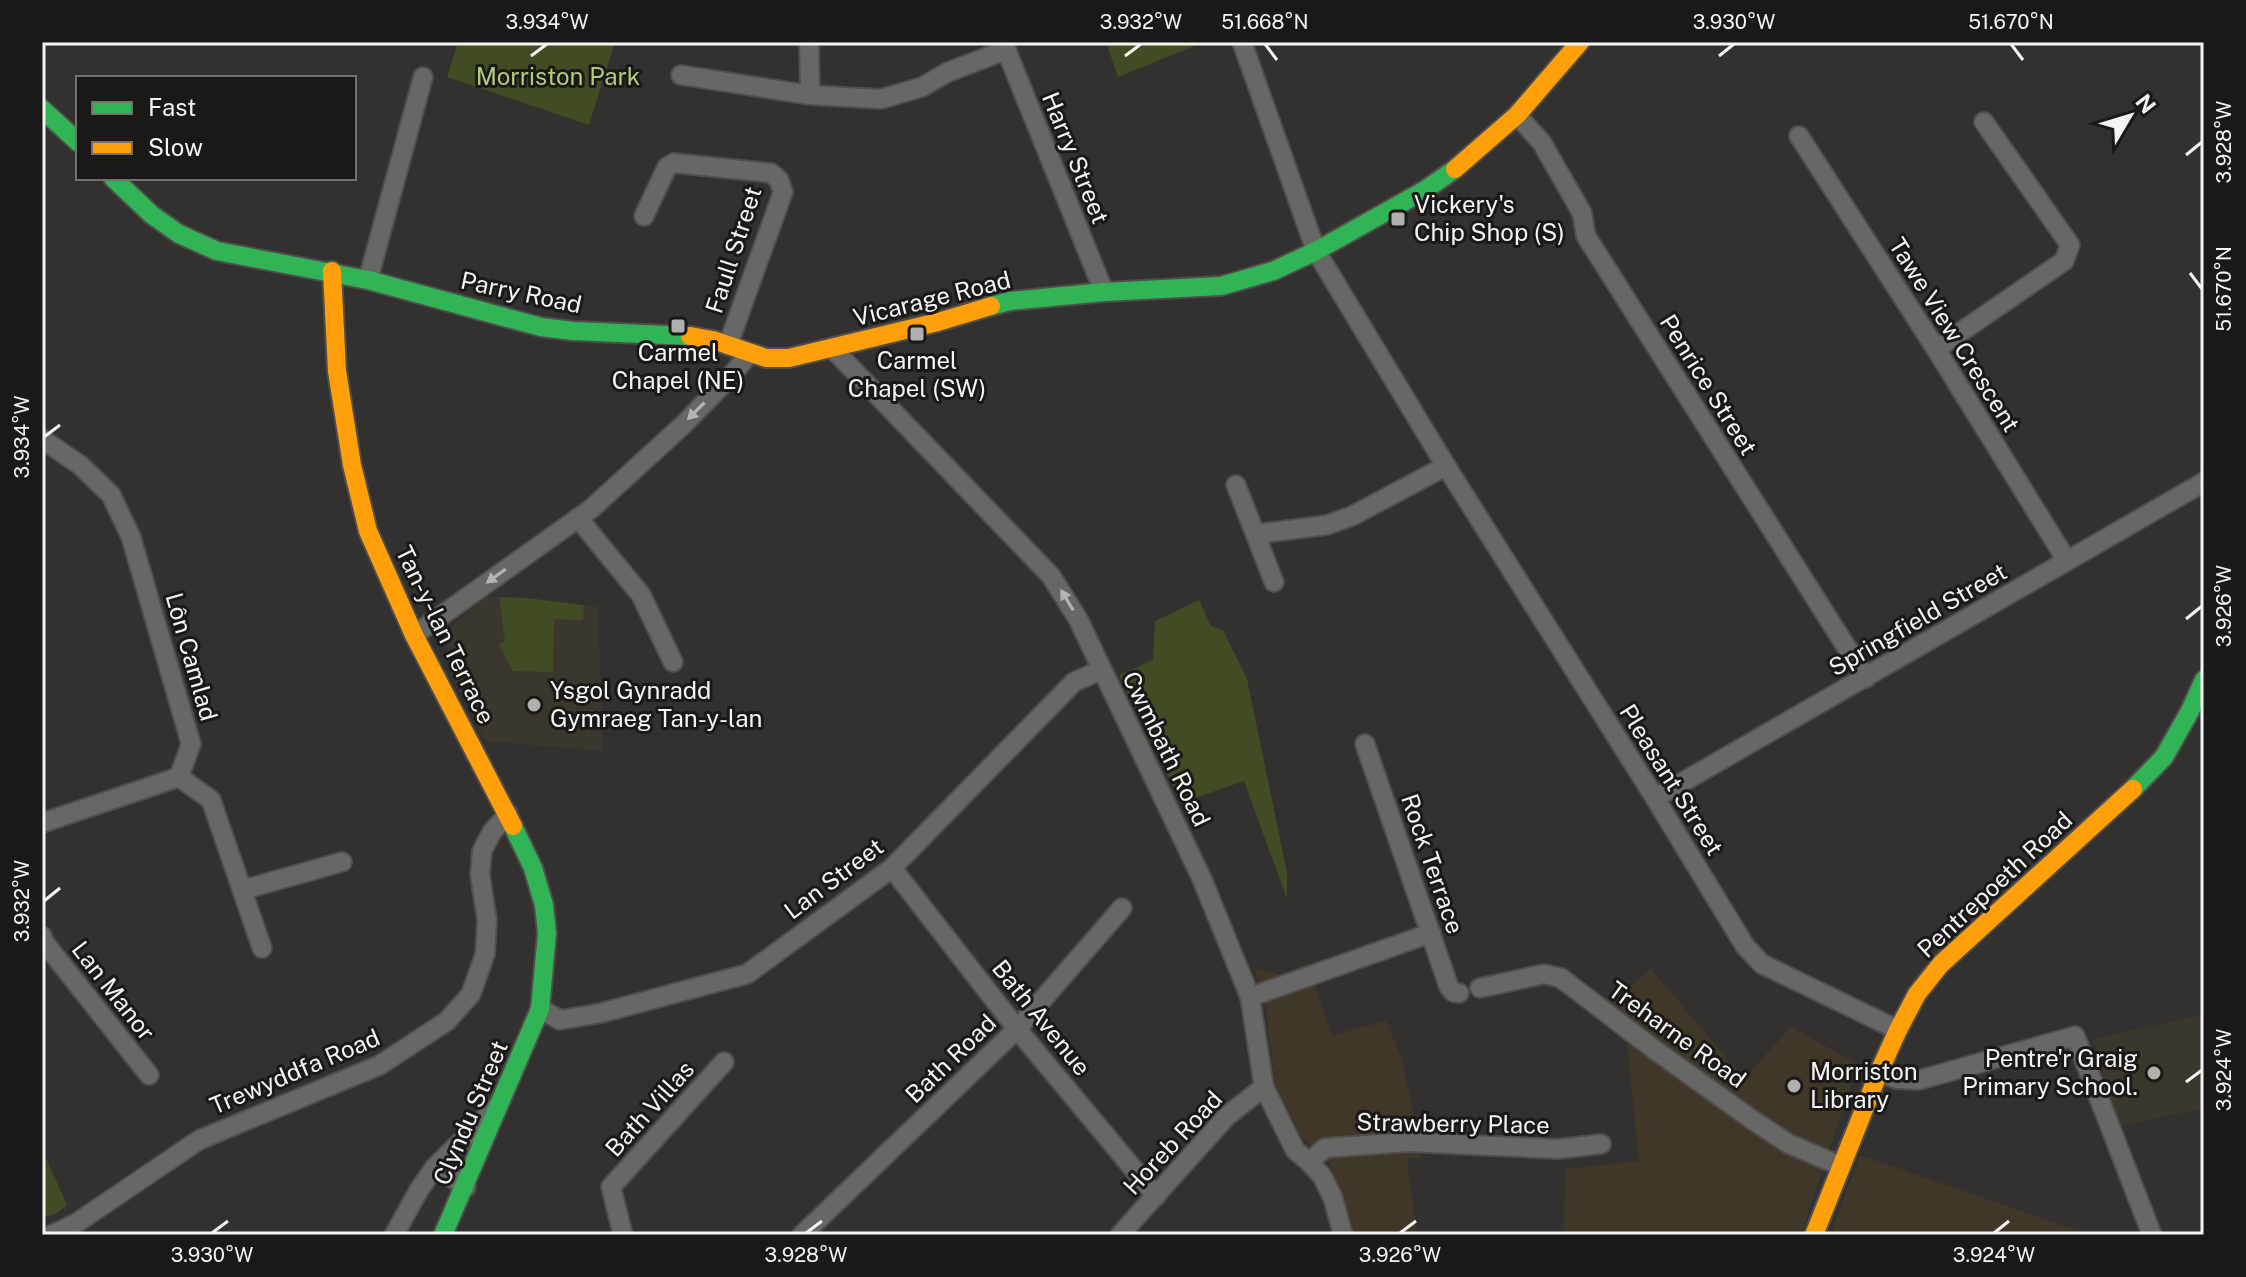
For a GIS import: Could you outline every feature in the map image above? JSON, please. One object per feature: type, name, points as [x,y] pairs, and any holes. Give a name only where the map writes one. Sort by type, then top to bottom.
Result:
[{"type":"street","points":[[809,42],[810,95]]},
{"type":"street","points":[[1242,42],[1316,251],[1446,466],[1340,521],[1256,534]]},
{"type":"street","name":"Vicarage Road","points":[[749,354],[789,358],[1010,301],[1221,286],[1273,271],[1316,251],[1425,190],[1467,160],[1517,115],[1580,42]]},
{"type":"street","points":[[681,75],[810,95],[881,99],[922,87],[1004,46]]},
{"type":"street","name":"Harry Street","points":[[1004,46],[1104,292]]},
{"type":"street","points":[[368,280],[423,77]]},
{"type":"street","points":[[42,109],[76,140]]},
{"type":"street","name":"Penrice Street","points":[[1517,115],[1542,143],[1582,213],[1586,236],[1866,678]]},
{"type":"street","points":[[1936,349],[2064,261],[2070,245],[1984,122]]},
{"type":"street","name":"Tawe View Crescent","points":[[1799,136],[2067,561]]},
{"type":"street","name":"Faull Street","points":[[644,216],[667,167],[674,163],[771,173],[779,180],[783,192],[728,345]]},
{"type":"street","name":"Parry Road","points":[[115,180],[152,215],[179,234],[217,251],[332,271],[541,327],[694,336],[749,354]]},
{"type":"street","name":"Tan-y-lan Terrace","points":[[332,271],[337,371],[352,465],[368,531],[414,635],[533,868],[544,905],[547,933],[540,1009]]},
{"type":"street","name":"Cwmbath Road","points":[[832,348],[1051,576],[1078,619],[1202,879],[1250,997],[1264,1087],[1295,1150],[1322,1176],[1333,1198],[1343,1235]]},
{"type":"street","points":[[414,635],[591,509],[683,425],[749,354]]},
{"type":"street","name":"Lôn Camlad","points":[[42,439],[80,465],[111,495],[131,537],[191,744],[179,777]]},
{"type":"street","name":"Pleasant Street","points":[[1446,466],[1745,946],[1762,964],[1898,1030]]},
{"type":"street","name":"Springfield Street","points":[[1655,798],[2204,482]]},
{"type":"street","points":[[1236,485],[1274,582]]},
{"type":"street","points":[[578,518],[641,595],[673,662]]},
{"type":"street","name":"Lan Street","points":[[540,1009],[560,1020],[601,1013],[747,974],[892,868],[1074,682],[1101,670]]},
{"type":"street","name":"Pentrepoeth Road","points":[[1814,1235],[1879,1072],[1917,994],[1941,964],[2164,757],[2204,680]]},
{"type":"street","name":"Rock Terrace","points":[[1365,744],[1449,987],[1459,993]]},
{"type":"street","points":[[42,823],[179,777],[211,800],[262,948]]},
{"type":"street","name":"Trewyddfa Road","points":[[51,1235],[75,1224],[199,1140],[380,1065],[447,1021],[471,994],[485,954],[487,920],[480,875],[482,851],[492,832],[508,814]]},
{"type":"street","points":[[242,890],[342,862]]},
{"type":"street","name":"Bath Avenue","points":[[892,868],[1017,1029],[1156,1196]]},
{"type":"street","name":"Bath Road","points":[[802,1235],[1017,1029],[1122,908]]},
{"type":"street","points":[[1250,997],[1431,933]]},
{"type":"street","name":"Lan Manor","points":[[42,936],[149,1075]]},
{"type":"street","name":"Treharne Road","points":[[1480,988],[1544,974],[1561,978],[1754,1121],[1789,1144],[1841,1166]]},
{"type":"street","name":"Clyndu Street","points":[[443,1235],[540,1009]]},
{"type":"street","points":[[1879,1072],[1897,1079],[1919,1080],[2075,1036],[2152,1235]]},
{"type":"street","name":"Bath Villas","points":[[623,1235],[611,1187],[724,1062]]},
{"type":"street","name":"Horeb Road","points":[[1120,1235],[1227,1116],[1264,1087]]},
{"type":"street","points":[[394,1235],[435,1167],[499,1104]]},
{"type":"street","name":"Strawberry Place","points":[[1309,1162],[1325,1148],[1394,1143],[1558,1149],[1601,1144]]},
{"type":"street","points":[[435,1167],[466,1187]]},
{"type":"shaded area","name":"Ysgol Gynradd Gymraeg Tan-y-lan","points":[[486,597],[526,598],[598,607],[603,751],[485,741],[448,668],[447,647],[453,625]]},
{"type":"shaded area","points":[[1307,964],[1332,1035],[1386,1021],[1403,1062],[1422,1158],[1407,1159],[1417,1235],[1353,1235],[1330,1164],[1303,1139],[1275,1083],[1265,1003],[1254,968],[1281,975]]},
{"type":"shaded area","points":[[1651,969],[1744,1078],[1791,1027],[1858,1064],[1801,1235],[1564,1235],[1565,1169],[1639,1161],[1627,1043],[1601,1021],[1608,1006]]},
{"type":"shaded area","name":"Pentre'r Graig Primary School.","points":[[2204,1014],[2204,1108],[2118,1126],[2094,1039]]},
{"type":"shaded area","points":[[1860,1155],[2081,1232],[2081,1235],[1830,1235]]},
{"type":"green space","name":"Morriston Park","points":[[458,42],[615,42],[589,125],[447,77]]},
{"type":"green space","points":[[1106,42],[1204,42],[1118,77]]},
{"type":"green space","points":[[499,597],[584,605],[583,620],[554,619],[553,672],[513,671],[499,645],[505,641]]},
{"type":"green space","points":[[1199,600],[1211,626],[1223,630],[1247,679],[1287,873],[1287,899],[1244,781],[1181,803],[1119,675],[1153,660],[1155,621]]},
{"type":"green space","points":[[42,1149],[67,1205],[57,1213],[42,1218]]},
{"type":"traffic: fast","points":[[42,109],[76,140]]},
{"type":"traffic: fast","points":[[991,306],[1010,301],[1104,292],[1221,286],[1273,271],[1316,251],[1425,190],[1455,169]]},
{"type":"traffic: fast","points":[[115,180],[152,215],[179,234],[217,251],[368,280],[541,327],[690,336]]},
{"type":"traffic: fast","points":[[2133,789],[2164,757],[2204,680]]},
{"type":"traffic: fast","points":[[443,1235],[540,1009],[547,933],[544,905],[533,868],[513,826]]},
{"type":"traffic: slow","points":[[1455,169],[1517,115],[1580,42]]},
{"type":"traffic: slow","points":[[332,271],[337,371],[352,465],[368,531],[414,635],[513,826]]},
{"type":"traffic: slow","points":[[690,336],[713,340],[766,358],[789,358],[991,306]]},
{"type":"traffic: slow","points":[[1814,1235],[1879,1072],[1917,994],[1941,964],[2133,789]]},
{"type":"place","name":"Vickery's Chip Shop (S)","points":[[1398,219]]},
{"type":"place","name":"Carmel Chapel (NE)","points":[[678,326]]},
{"type":"place","name":"Carmel Chapel (SW)","points":[[917,334]]},
{"type":"place","name":"Ysgol Gynradd Gymraeg Tan-y-lan","points":[[534,705]]},
{"type":"place","name":"Pentre'r Graig Primary School.","points":[[2154,1073]]},
{"type":"place","name":"Morriston Library","points":[[1794,1086]]}]
